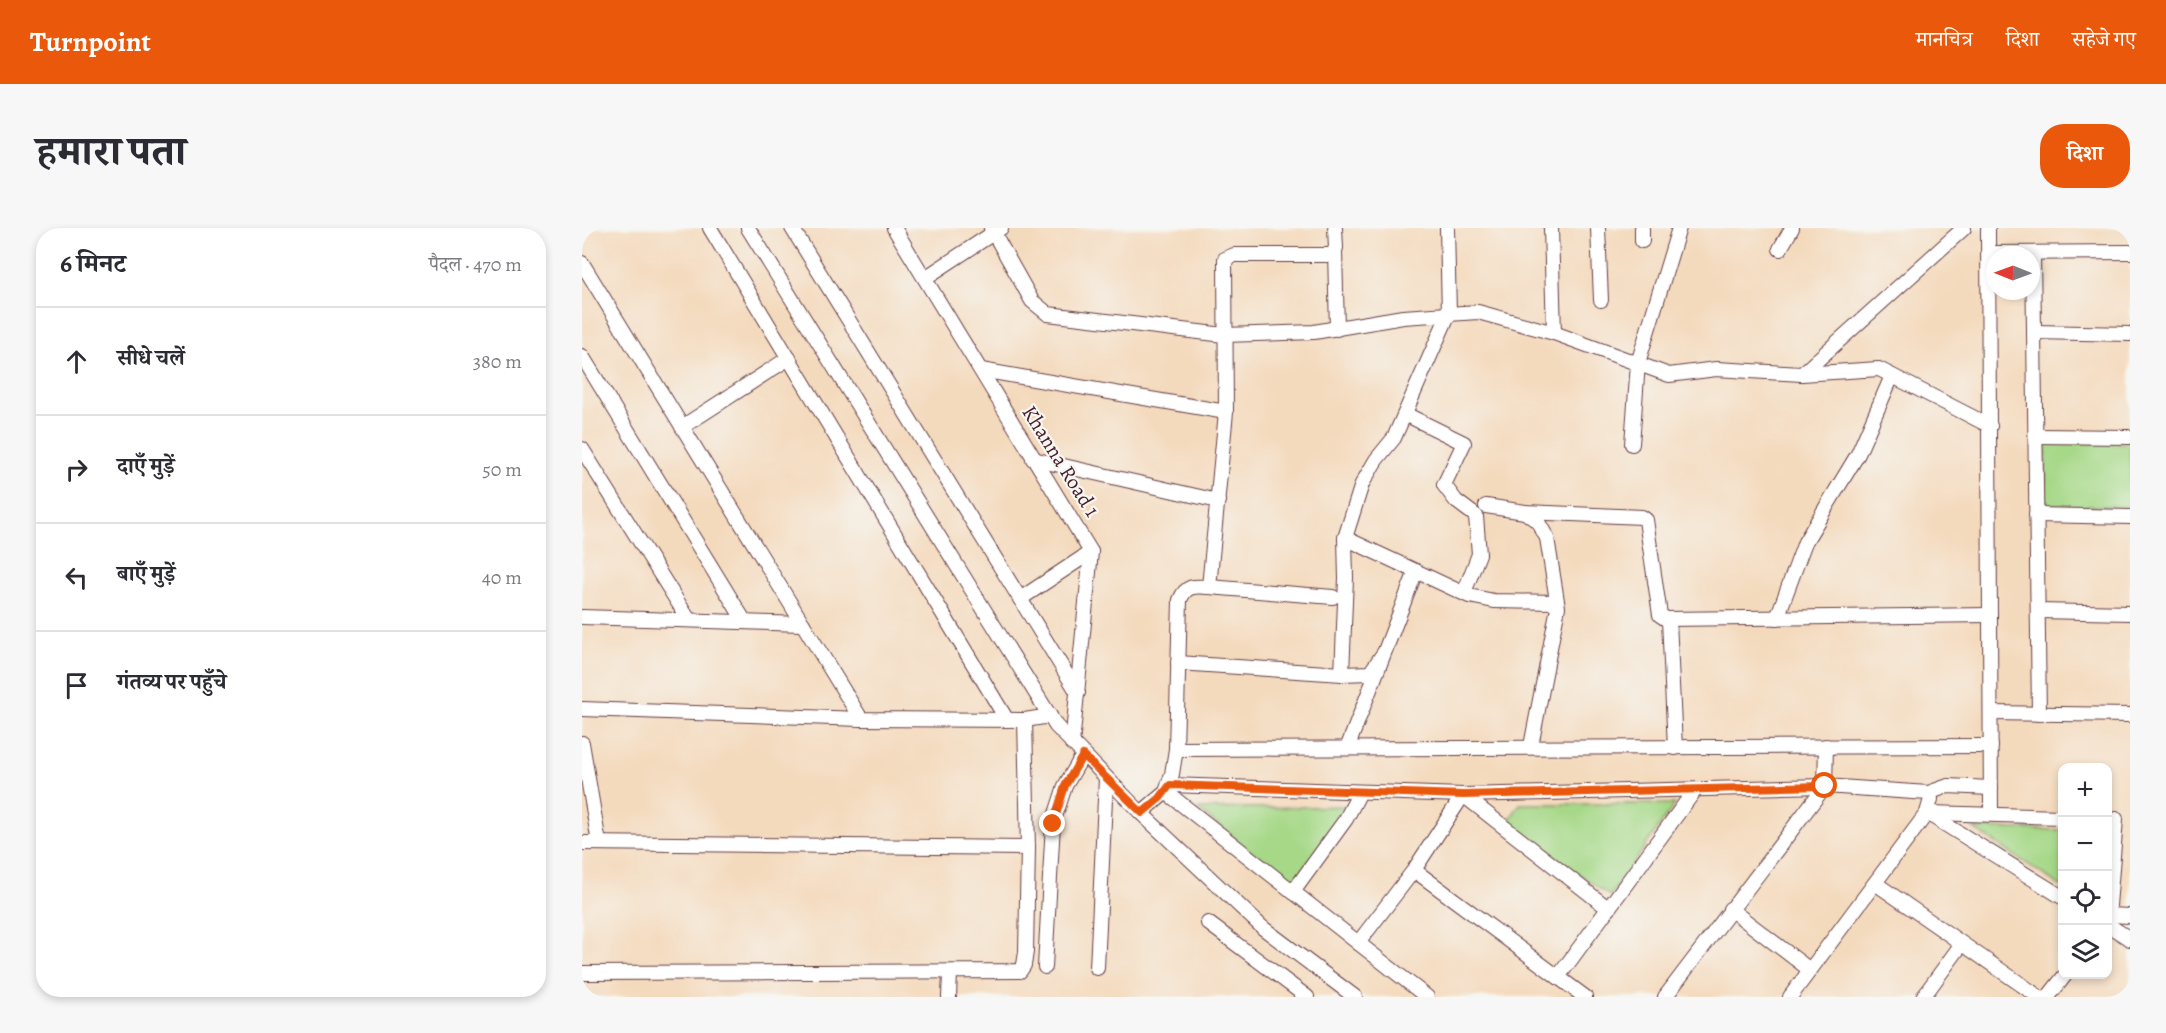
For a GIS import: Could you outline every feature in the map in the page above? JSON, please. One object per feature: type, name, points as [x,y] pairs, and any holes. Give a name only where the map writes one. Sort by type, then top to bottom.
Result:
[{"type":"street","points":[[710,228],[1007,720]]},
{"type":"street","points":[[748,228],[1050,716],[1072,744],[1263,928],[1355,997]]},
{"type":"street","points":[[792,228],[1078,693]]},
{"type":"street","name":"Khanna Road 1","points":[[894,228],[1091,552]]},
{"type":"street","points":[[1335,228],[1337,329]]},
{"type":"street","points":[[1342,674],[1346,578],[1344,538],[1362,484],[1376,459],[1394,438],[1449,313],[1447,228]]},
{"type":"street","points":[[1551,228],[1554,333]]},
{"type":"street","points":[[1598,228],[1602,300]]},
{"type":"street","points":[[1632,444],[1638,363],[1678,228]]},
{"type":"street","points":[[1780,249],[1792,228]]},
{"type":"street","points":[[1802,374],[1964,228]]},
{"type":"street","points":[[1988,228],[1989,246]]},
{"type":"street","points":[[925,278],[995,230],[1032,301],[1048,314],[1224,334],[1307,333],[1390,318],[1478,312],[1554,333],[1675,375],[1716,369],[1802,374],[1873,369],[1892,376],[1990,426]]},
{"type":"street","points":[[1209,587],[1226,412],[1224,263],[1227,256],[1327,255],[1335,252]]},
{"type":"street","points":[[2040,254],[2130,252]]},
{"type":"street","points":[[582,263],[861,719]]},
{"type":"street","points":[[1989,300],[1991,814]]},
{"type":"street","points":[[2034,300],[2039,714]]},
{"type":"street","points":[[2034,332],[2130,334]]},
{"type":"street","points":[[582,356],[745,622]]},
{"type":"street","points":[[682,427],[789,358]]},
{"type":"street","points":[[981,370],[1226,412]]},
{"type":"street","points":[[1777,618],[1805,542],[1858,454],[1892,376]]},
{"type":"street","points":[[1405,414],[1464,443],[1444,486],[1456,501],[1476,516],[1479,554],[1464,593]]},
{"type":"street","points":[[2036,436],[2130,437]]},
{"type":"street","points":[[582,449],[689,620]]},
{"type":"street","points":[[1033,459],[1218,501]]},
{"type":"street","points":[[1486,506],[1525,512],[1642,517],[1647,520],[1660,615],[1669,620],[1990,615]]},
{"type":"street","points":[[1525,512],[1538,522],[1547,538],[1557,611],[1532,746]]},
{"type":"street","points":[[2036,515],[2130,517]]},
{"type":"street","points":[[1344,538],[1464,593],[1494,601],[1556,603]]},
{"type":"street","points":[[1072,744],[1091,552]]},
{"type":"street","points":[[1020,599],[1091,552]]},
{"type":"street","points":[[1348,746],[1416,571]]},
{"type":"street","points":[[1142,813],[1168,789],[1176,748],[1180,600],[1183,592],[1191,586],[1333,597]]},
{"type":"street","points":[[2038,611],[2130,613]]},
{"type":"street","points":[[582,617],[803,624]]},
{"type":"street","points":[[1669,620],[1675,748]]},
{"type":"street","points":[[1178,663],[1342,674],[1370,673],[1383,654]]},
{"type":"street","points":[[582,709],[861,719],[1025,720],[1050,716]]},
{"type":"street","points":[[1991,713],[2130,715]]},
{"type":"street","points":[[582,973],[1013,973],[1020,971],[1024,965],[1028,848],[1025,720]]},
{"type":"street","points":[[582,743],[599,843]]},
{"type":"street","points":[[1665,997],[1825,786],[1827,746]]},
{"type":"street","points":[[1176,748],[1991,746]]},
{"type":"street","points":[[1045,966],[1053,824],[1061,796],[1083,755]]},
{"type":"street","points":[[1097,968],[1106,778]]},
{"type":"street","points":[[1168,789],[1463,795],[1825,786],[1928,793],[1948,786],[1991,788]]},
{"type":"street","points":[[1168,789],[1293,892],[1427,997]]},
{"type":"street","points":[[1558,977],[1695,790]]},
{"type":"street","points":[[1293,892],[1346,819],[1360,792]]},
{"type":"street","points":[[1790,997],[1927,813],[1930,802],[1928,793]]},
{"type":"street","points":[[1358,943],[1414,870],[1463,795]]},
{"type":"street","points":[[1463,795],[1609,909]]},
{"type":"street","points":[[1927,813],[2058,817]]},
{"type":"street","points":[[1927,813],[2058,895]]},
{"type":"street","points":[[2112,879],[2118,819]]},
{"type":"street","points":[[582,843],[1028,848]]},
{"type":"street","points":[[1414,870],[1585,997]]},
{"type":"street","points":[[1875,883],[1961,945],[2039,997]]},
{"type":"street","points":[[1730,909],[1810,970]]},
{"type":"street","points":[[2112,918],[2130,916]]},
{"type":"street","points":[[1208,923],[1307,997]]},
{"type":"street","points":[[2112,923],[2130,939]]},
{"type":"street","points":[[1923,997],[1961,945]]},
{"type":"street","points":[[949,997],[950,973]]},
{"type":"street","points":[[2048,997],[2063,979]]},
{"type":"green space","points":[[2046,442],[2130,443],[2130,507],[2045,505]]},
{"type":"green space","points":[[1520,804],[1675,804],[1610,896],[1507,823]]},
{"type":"green space","points":[[1349,806],[1292,886],[1198,809]]},
{"type":"green space","points":[[1973,828],[2058,830],[2058,884]]},
{"type":"route","points":[[1053,824],[1065,786],[1083,755],[1142,813],[1166,792],[1170,785],[1463,795],[1825,786]]}]
